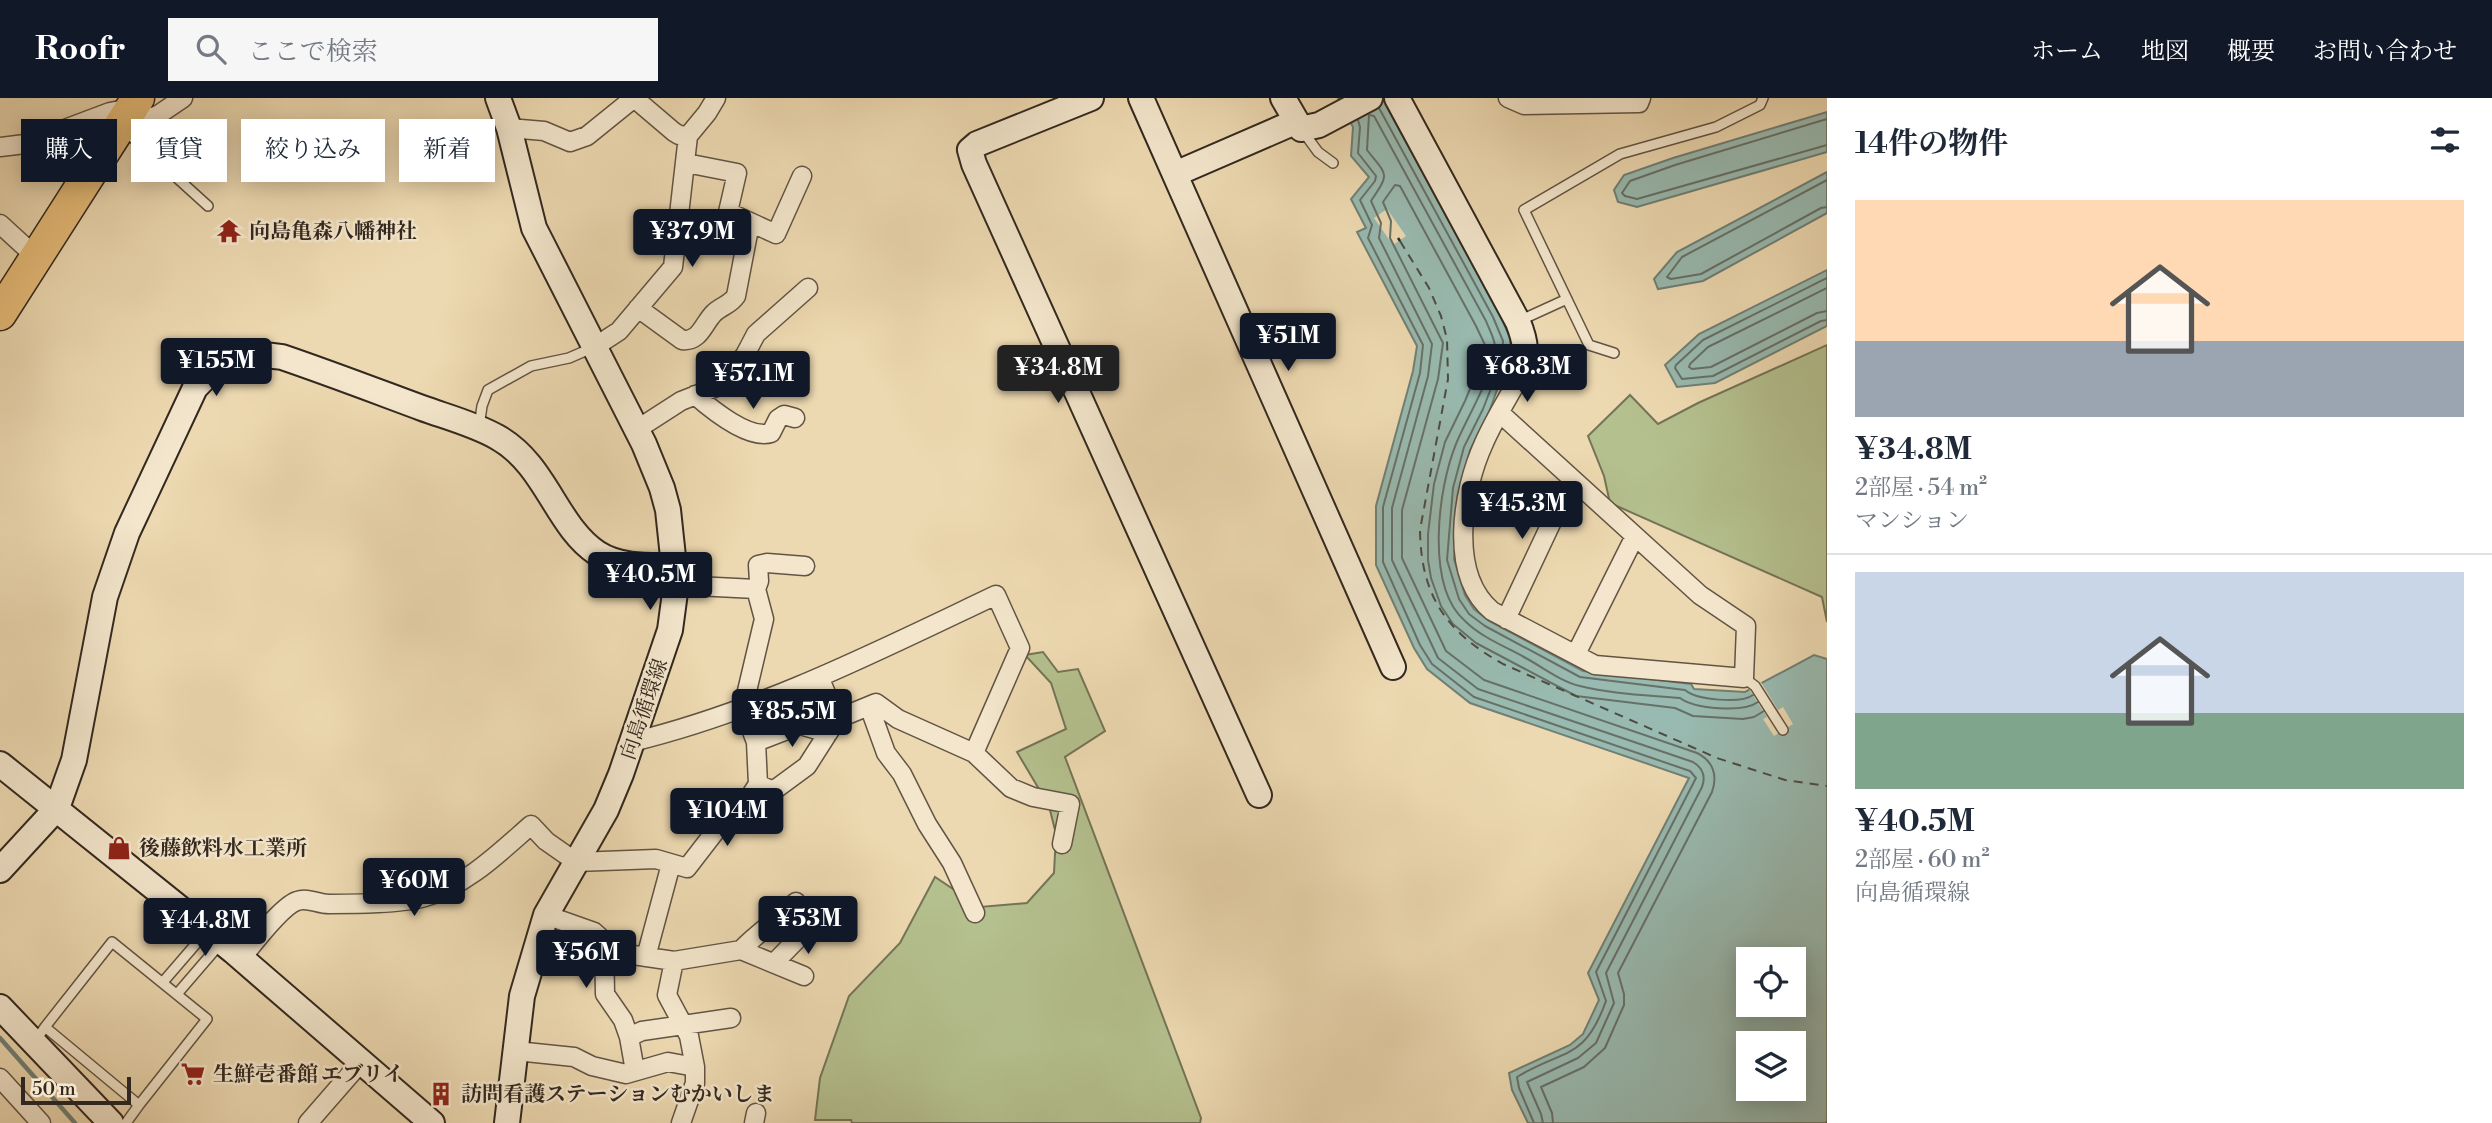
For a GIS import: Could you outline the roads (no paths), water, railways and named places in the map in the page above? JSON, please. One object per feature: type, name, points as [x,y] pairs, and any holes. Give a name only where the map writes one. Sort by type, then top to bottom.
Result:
[{"type":"highway","points":[[0,314],[129,110]]},
{"type":"street","points":[[0,147],[24,144],[110,112],[129,110],[150,117],[158,115],[183,98]]},
{"type":"street","name":"向島循環線","points":[[498,98],[509,128],[534,228],[651,459],[662,488],[668,510],[675,576],[670,630],[632,742],[606,810],[546,915],[522,996],[507,1123]]},
{"type":"street","points":[[509,128],[544,131],[570,142],[587,135],[634,98],[674,132],[688,136]]},
{"type":"street","points":[[593,348],[619,331],[673,267],[688,136],[716,98]]},
{"type":"street","points":[[1091,98],[976,144],[970,150],[1259,795]]},
{"type":"street","points":[[1141,98],[1394,667]]},
{"type":"street","points":[[1283,98],[1298,125]]},
{"type":"street","points":[[1175,174],[1298,125],[1319,125],[1370,98]]},
{"type":"street","points":[[1397,98],[1518,322],[1526,348],[1525,363],[1520,376],[1484,443],[1474,472],[1463,540],[1467,572],[1480,601],[1506,619],[1595,665],[1749,682],[1746,625],[1700,595],[1501,414]]},
{"type":"street","points":[[1508,98],[1524,105],[1639,103],[1642,98]]},
{"type":"street","points":[[686,163],[737,173],[728,212],[776,233],[802,176]]},
{"type":"street","points":[[0,223],[36,257]]},
{"type":"street","points":[[638,308],[681,340],[689,341],[699,335],[715,312],[731,303],[736,296],[750,223]]},
{"type":"street","points":[[636,430],[681,401],[719,386],[745,355],[756,334],[808,288]]},
{"type":"street","points":[[0,870],[57,808],[75,761],[105,597],[127,533],[195,388],[209,372],[225,362],[262,354],[282,357],[479,429],[516,450],[534,469],[576,532],[596,552],[615,561],[675,576],[756,589]]},
{"type":"street","points":[[695,395],[712,410],[741,428],[765,436],[771,433],[778,419],[784,415],[795,418]]},
{"type":"street","points":[[1506,619],[1572,479]]},
{"type":"street","points":[[1576,654],[1635,536]]},
{"type":"street","points":[[241,959],[258,937],[295,901],[308,899],[324,904],[422,898],[445,890],[461,880],[531,825],[546,841],[576,862],[656,859],[687,869],[724,820],[740,812],[758,784],[756,742],[743,708],[764,619],[756,589],[760,581],[758,565],[767,563],[805,566]]},
{"type":"street","points":[[632,742],[743,708],[820,679],[996,595],[1020,648],[974,753]]},
{"type":"street","points":[[820,679],[832,726]]},
{"type":"street","points":[[758,784],[773,791],[785,783],[807,766],[832,726],[876,703],[898,719],[974,753],[1012,788],[1032,797],[1070,804],[1062,844]]},
{"type":"street","points":[[869,706],[886,753],[902,774],[927,824],[952,863],[975,913]]},
{"type":"street","points":[[756,742],[800,725],[832,726]]},
{"type":"street","points":[[2,768],[57,808],[241,959],[432,1123]]},
{"type":"street","points":[[646,957],[671,863]]},
{"type":"street","points":[[741,950],[760,931],[777,922],[796,902]]},
{"type":"street","points":[[546,915],[594,932],[604,941],[605,993],[623,1020],[635,1071]]},
{"type":"street","points":[[774,963],[815,921]]},
{"type":"street","points":[[606,950],[674,961],[741,950],[804,976]]},
{"type":"street","points":[[674,961],[667,995],[689,1036],[695,1067],[695,1083],[681,1123]]},
{"type":"street","points":[[0,1007],[39,1035],[111,1123]]},
{"type":"street","points":[[629,1037],[642,1031],[731,1018]]},
{"type":"street","points":[[516,1051],[574,1057],[592,1066],[626,1073],[668,1062],[695,1067]]},
{"type":"street","points":[[308,1123],[361,1062]]},
{"type":"street","points":[[0,1078],[41,1123]]},
{"type":"lane","points":[[1614,354],[1589,345],[1524,210],[1620,154],[1716,127],[1760,105],[1763,98]]},
{"type":"lane","points":[[129,110],[208,206]]},
{"type":"lane","points":[[1298,125],[1318,152],[1333,163]]},
{"type":"lane","points":[[1518,322],[1567,299]]},
{"type":"lane","points":[[479,429],[482,406],[488,390],[531,366],[569,358],[593,348]]},
{"type":"lane","points":[[1749,682],[1783,730]]},
{"type":"lane","points":[[163,982],[214,937]]},
{"type":"lane","points":[[177,994],[214,937]]},
{"type":"lane","points":[[126,1123],[207,1019],[112,942],[39,1035],[139,1105]]},
{"type":"water","points":[[1338,98],[1382,98],[1500,314],[1510,339],[1511,351],[1489,412],[1470,450],[1460,488],[1454,559],[1465,595],[1474,609],[1489,621],[1583,671],[1691,684],[1694,689],[1745,692],[1814,655],[1827,659],[1827,1123],[1528,1123],[1512,1090],[1509,1073],[1570,1045],[1583,1034],[1599,1000],[1588,973],[1689,778],[1470,703],[1427,669],[1414,648],[1376,565],[1376,506],[1413,371],[1417,346],[1357,232],[1366,228],[1351,199],[1369,177],[1351,156],[1353,127]]},
{"type":"water","points":[[1827,112],[1827,152],[1637,207],[1618,202],[1614,190],[1624,175]]},
{"type":"water","points":[[1827,172],[1827,213],[1703,281],[1658,289],[1654,279],[1677,252]]},
{"type":"water","points":[[1827,270],[1827,326],[1715,383],[1677,387],[1665,365],[1699,334]]},
{"type":"waterway","points":[[0,1038],[75,1123]]},
{"type":"place","name":"向島亀森八幡神社","points":[[229,231]]},
{"type":"place","name":"後藤飲料水工業所","points":[[119,848]]},
{"type":"place","name":"生鮮壱番館 エブリイ","points":[[193,1074]]},
{"type":"place","name":"訪問看護ステーションむかいしま","points":[[441,1094]]}]
